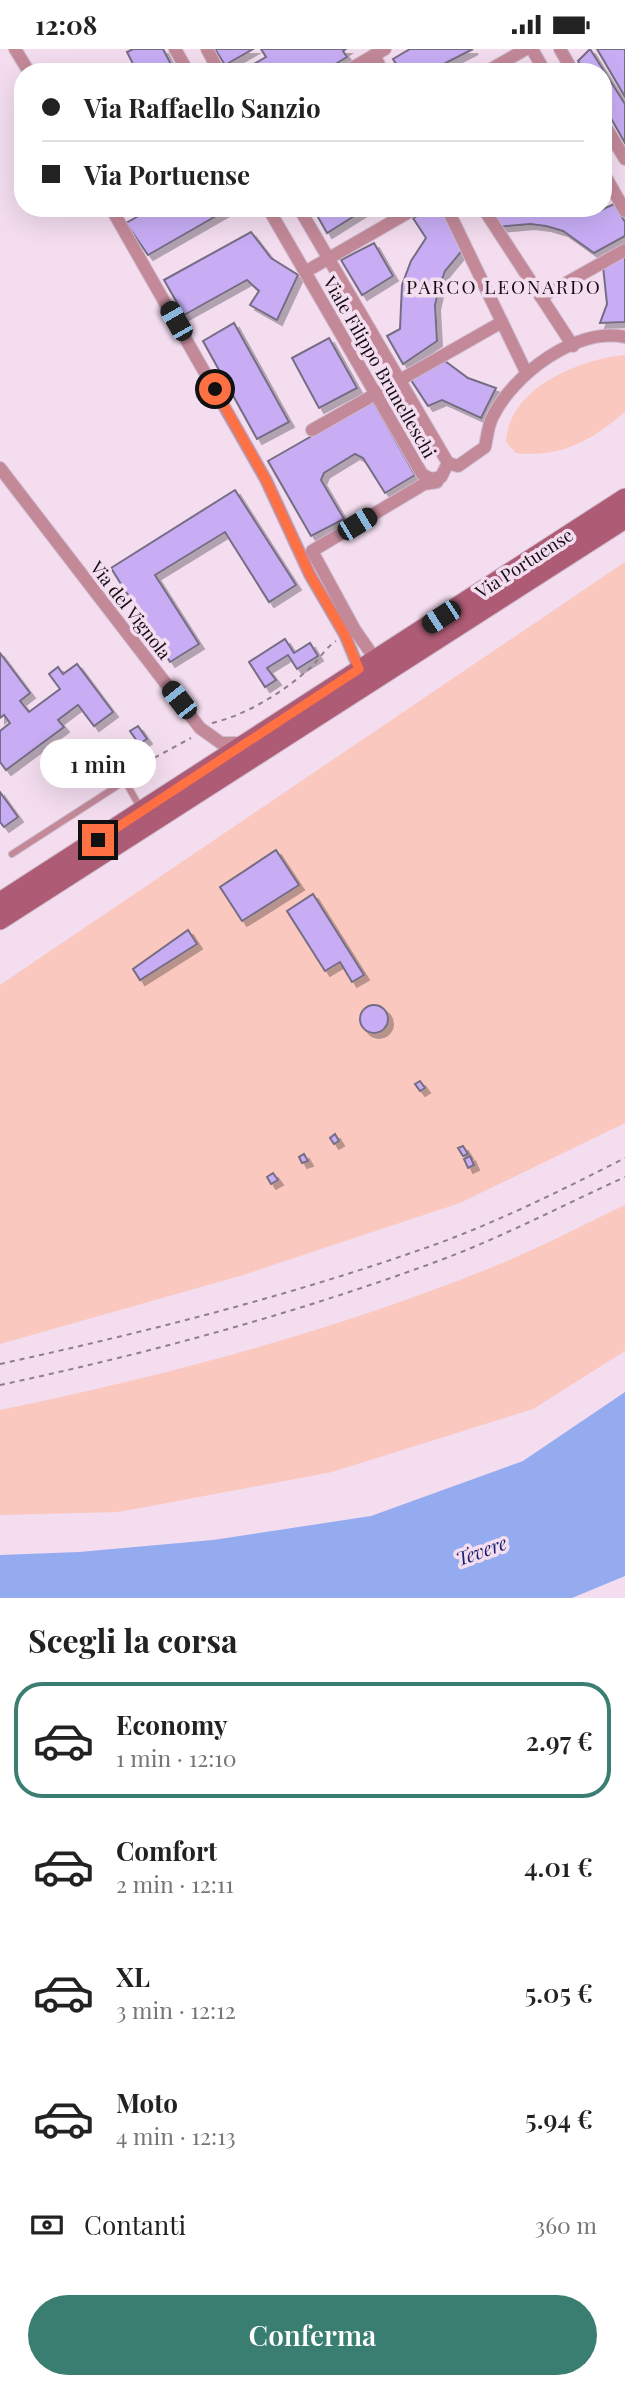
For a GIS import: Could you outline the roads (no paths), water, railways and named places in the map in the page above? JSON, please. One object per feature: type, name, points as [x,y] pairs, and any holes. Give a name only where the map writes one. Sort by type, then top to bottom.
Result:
[{"type":"street","points":[[502,63],[526,49]]},
{"type":"street","points":[[360,63],[379,52]]},
{"type":"street","points":[[612,137],[625,159]]},
{"type":"street","points":[[612,188],[625,211]]},
{"type":"street","points":[[116,217],[266,480],[310,575],[345,635],[367,664]]},
{"type":"street","name":"Viale Filippo Brunelleschi","points":[[273,217],[422,474],[431,479],[441,477],[448,463],[304,217]]},
{"type":"street","points":[[305,272],[400,217]]},
{"type":"street","points":[[451,217],[526,372]]},
{"type":"street","points":[[489,217],[573,346]]},
{"type":"street","points":[[541,297],[625,250]]},
{"type":"street","points":[[312,430],[502,322]]},
{"type":"street","points":[[448,463],[458,466],[485,447],[491,418],[509,390],[526,372],[573,346],[597,338],[615,335],[625,337]]},
{"type":"street","name":"Via del Vignola","points":[[0,468],[201,729],[223,744],[237,744],[251,739]]},
{"type":"street","points":[[367,664],[355,630],[312,551],[424,484],[444,484]]},
{"type":"street","name":"Via Portuense","points":[[0,902],[625,498]]},
{"type":"street","name":"Via Portuense","points":[[0,920],[625,519]]},
{"type":"lane","points":[[12,854],[125,781],[143,811]]},
{"type":"water","name":"Tevere","points":[[625,1392],[625,1576],[572,1598],[0,1598],[0,1555],[79,1552],[213,1540],[371,1516],[523,1461]]},
{"type":"district","name":"PARCO LEONARDO","points":[[504,286]]}]
